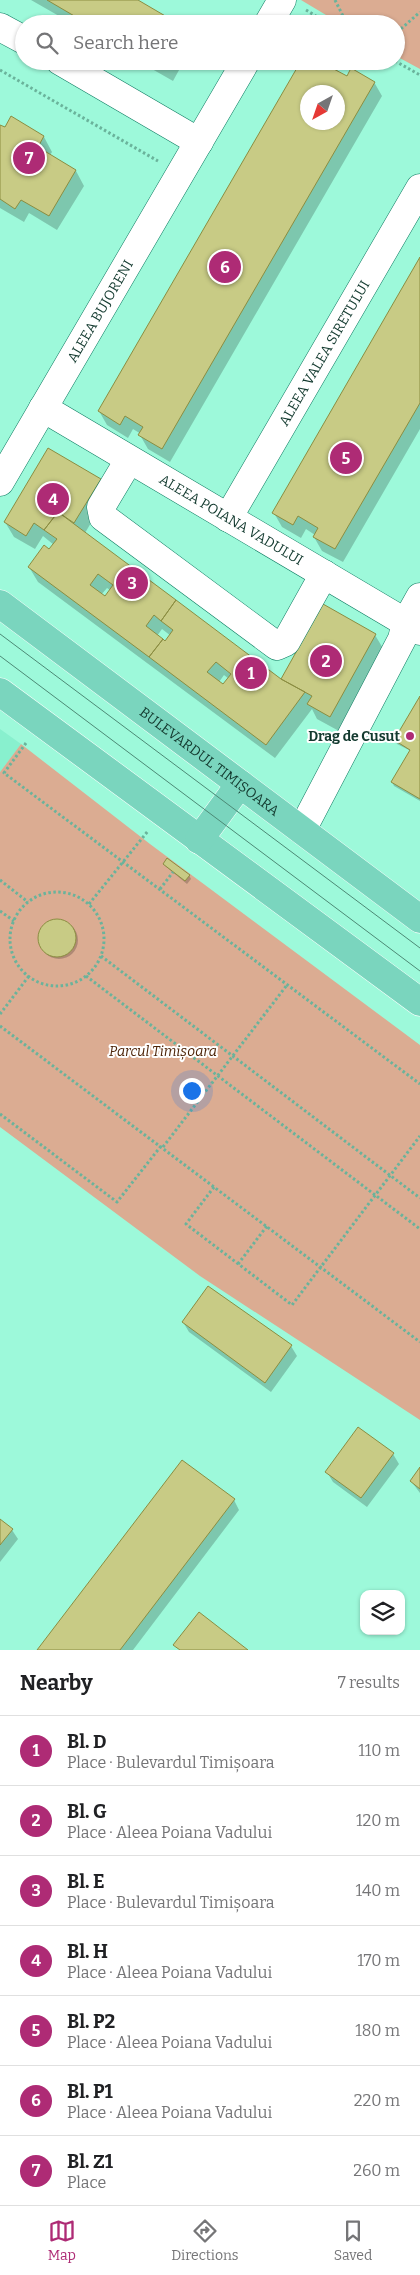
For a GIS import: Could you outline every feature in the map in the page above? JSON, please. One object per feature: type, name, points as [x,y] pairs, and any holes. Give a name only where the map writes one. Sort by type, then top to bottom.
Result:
[{"type":"main road","name":"BULEVARDUL TIMIȘOARA","points":[[0,604],[420,919]]},
{"type":"main road","points":[[0,692],[420,1002]]},
{"type":"main road","points":[[199,840],[240,784]]},
{"type":"street","points":[[280,15],[293,5]]},
{"type":"street","points":[[0,27],[15,35]]},
{"type":"street","points":[[75,70],[199,142]]},
{"type":"street","name":"ALEEA BUJORENI","points":[[0,482],[241,70]]},
{"type":"street","name":"ALEEA VALEA SIRETULUI","points":[[228,518],[420,188]]},
{"type":"street","name":"ALEEA POIANA VADULUI","points":[[43,408],[413,626]]},
{"type":"street","points":[[130,460],[101,507],[103,516],[277,646],[286,642],[324,574]]},
{"type":"street","points":[[302,830],[402,639],[413,626],[420,597]]},
{"type":"path","points":[[335,0],[342,15]]},
{"type":"path","points":[[293,5],[312,15]]},
{"type":"path","points":[[405,25],[420,12]]},
{"type":"path","points":[[405,67],[420,75]]},
{"type":"path","points":[[0,70],[180,174]]},
{"type":"path","points":[[31,736],[4,773],[420,1084]]},
{"type":"path","points":[[90,904],[151,826]]},
{"type":"path","points":[[160,890],[174,872]]},
{"type":"path","points":[[0,880],[28,902]]},
{"type":"path","points":[[58,892],[80,897],[90,904],[102,925],[104,940],[101,956],[95,967],[86,976],[71,983],[57,986],[42,983],[29,976],[19,965],[13,952],[11,938],[14,922],[20,910],[28,902],[44,894],[58,892]]},
{"type":"path","points":[[0,911],[14,922]]},
{"type":"path","points":[[101,956],[420,1198]]},
{"type":"path","points":[[0,1014],[29,976]]},
{"type":"path","points":[[86,976],[420,1229]]},
{"type":"path","points":[[0,1114],[117,1202],[233,1057],[287,984]]},
{"type":"path","points":[[0,1026],[420,1342]]},
{"type":"path","points":[[214,1187],[186,1224],[292,1305],[420,1136]]},
{"type":"path","points":[[238,1264],[267,1226]]},
{"type":"shaded area","points":[[0,729],[21,744],[0,772]]},
{"type":"green space","points":[[301,0],[420,0],[420,69],[405,61],[405,15],[326,15]]},
{"type":"green space","name":"Parcul Timișoara","points":[[21,744],[150,844],[420,1045],[420,1420],[200,1276],[0,1127],[0,772]]},
{"type":"building","points":[[47,0],[138,0],[164,15],[73,15]]},
{"type":"building","points":[[296,70],[336,70],[347,76],[350,70],[354,70],[375,82],[162,449],[138,435],[143,427],[125,416],[120,425],[98,411]]},
{"type":"building","points":[[11,116],[44,136],[38,147],[76,170],[49,216],[21,200],[15,209],[0,199],[0,125],[5,127]]},
{"type":"building","points":[[420,257],[420,403],[335,549],[313,537],[318,528],[298,516],[293,525],[272,513]]},
{"type":"building","points":[[48,448],[101,479],[74,523],[58,512],[44,530],[34,523],[26,536],[4,522]]},
{"type":"building","points":[[58,512],[176,600],[161,621],[154,615],[146,626],[163,639],[149,657],[28,567],[44,545],[49,549],[57,539],[44,530]],"holes":[[[98,574],[113,585],[105,596],[90,585]]]},
{"type":"building","points":[[176,600],[281,679],[305,692],[266,745],[149,657],[173,630],[161,621]],"holes":[[[216,662],[231,674],[223,684],[207,672]]]},
{"type":"building","points":[[323,604],[376,634],[330,717],[307,704],[312,696],[281,679]]},
{"type":"building","points":[[420,696],[420,799],[391,782],[410,750],[394,740]]},
{"type":"building","points":[[167,858],[190,875],[185,881],[163,864]]},
{"type":"building","points":[[57,919],[70,925],[76,938],[70,951],[57,957],[44,951],[38,938],[44,925]]},
{"type":"building","points":[[208,1286],[292,1345],[265,1383],[182,1322]]},
{"type":"building","points":[[358,1427],[394,1453],[361,1498],[325,1472]]},
{"type":"building","points":[[182,1460],[235,1499],[120,1650],[37,1650]]},
{"type":"building","points":[[420,1467],[420,1489],[410,1481]]},
{"type":"building","points":[[0,1519],[13,1529],[0,1545]]},
{"type":"building","points":[[199,1612],[248,1650],[180,1650],[173,1645]]},
{"type":"tram line","points":[[0,634],[420,948]]},
{"type":"tram line","points":[[0,656],[420,971]]},
{"type":"place","name":"Bl. Z1","points":[[29,158]]},
{"type":"place","name":"Bl. P1","points":[[225,267]]},
{"type":"place","name":"Bl. P2","points":[[346,458]]},
{"type":"place","name":"Bl. H","points":[[53,499]]},
{"type":"place","name":"Bl. E","points":[[132,583]]},
{"type":"place","name":"Bl. G","points":[[326,661]]},
{"type":"place","name":"Bl. D","points":[[251,673]]},
{"type":"place","name":"Drag de Cusut","points":[[410,736]]}]
